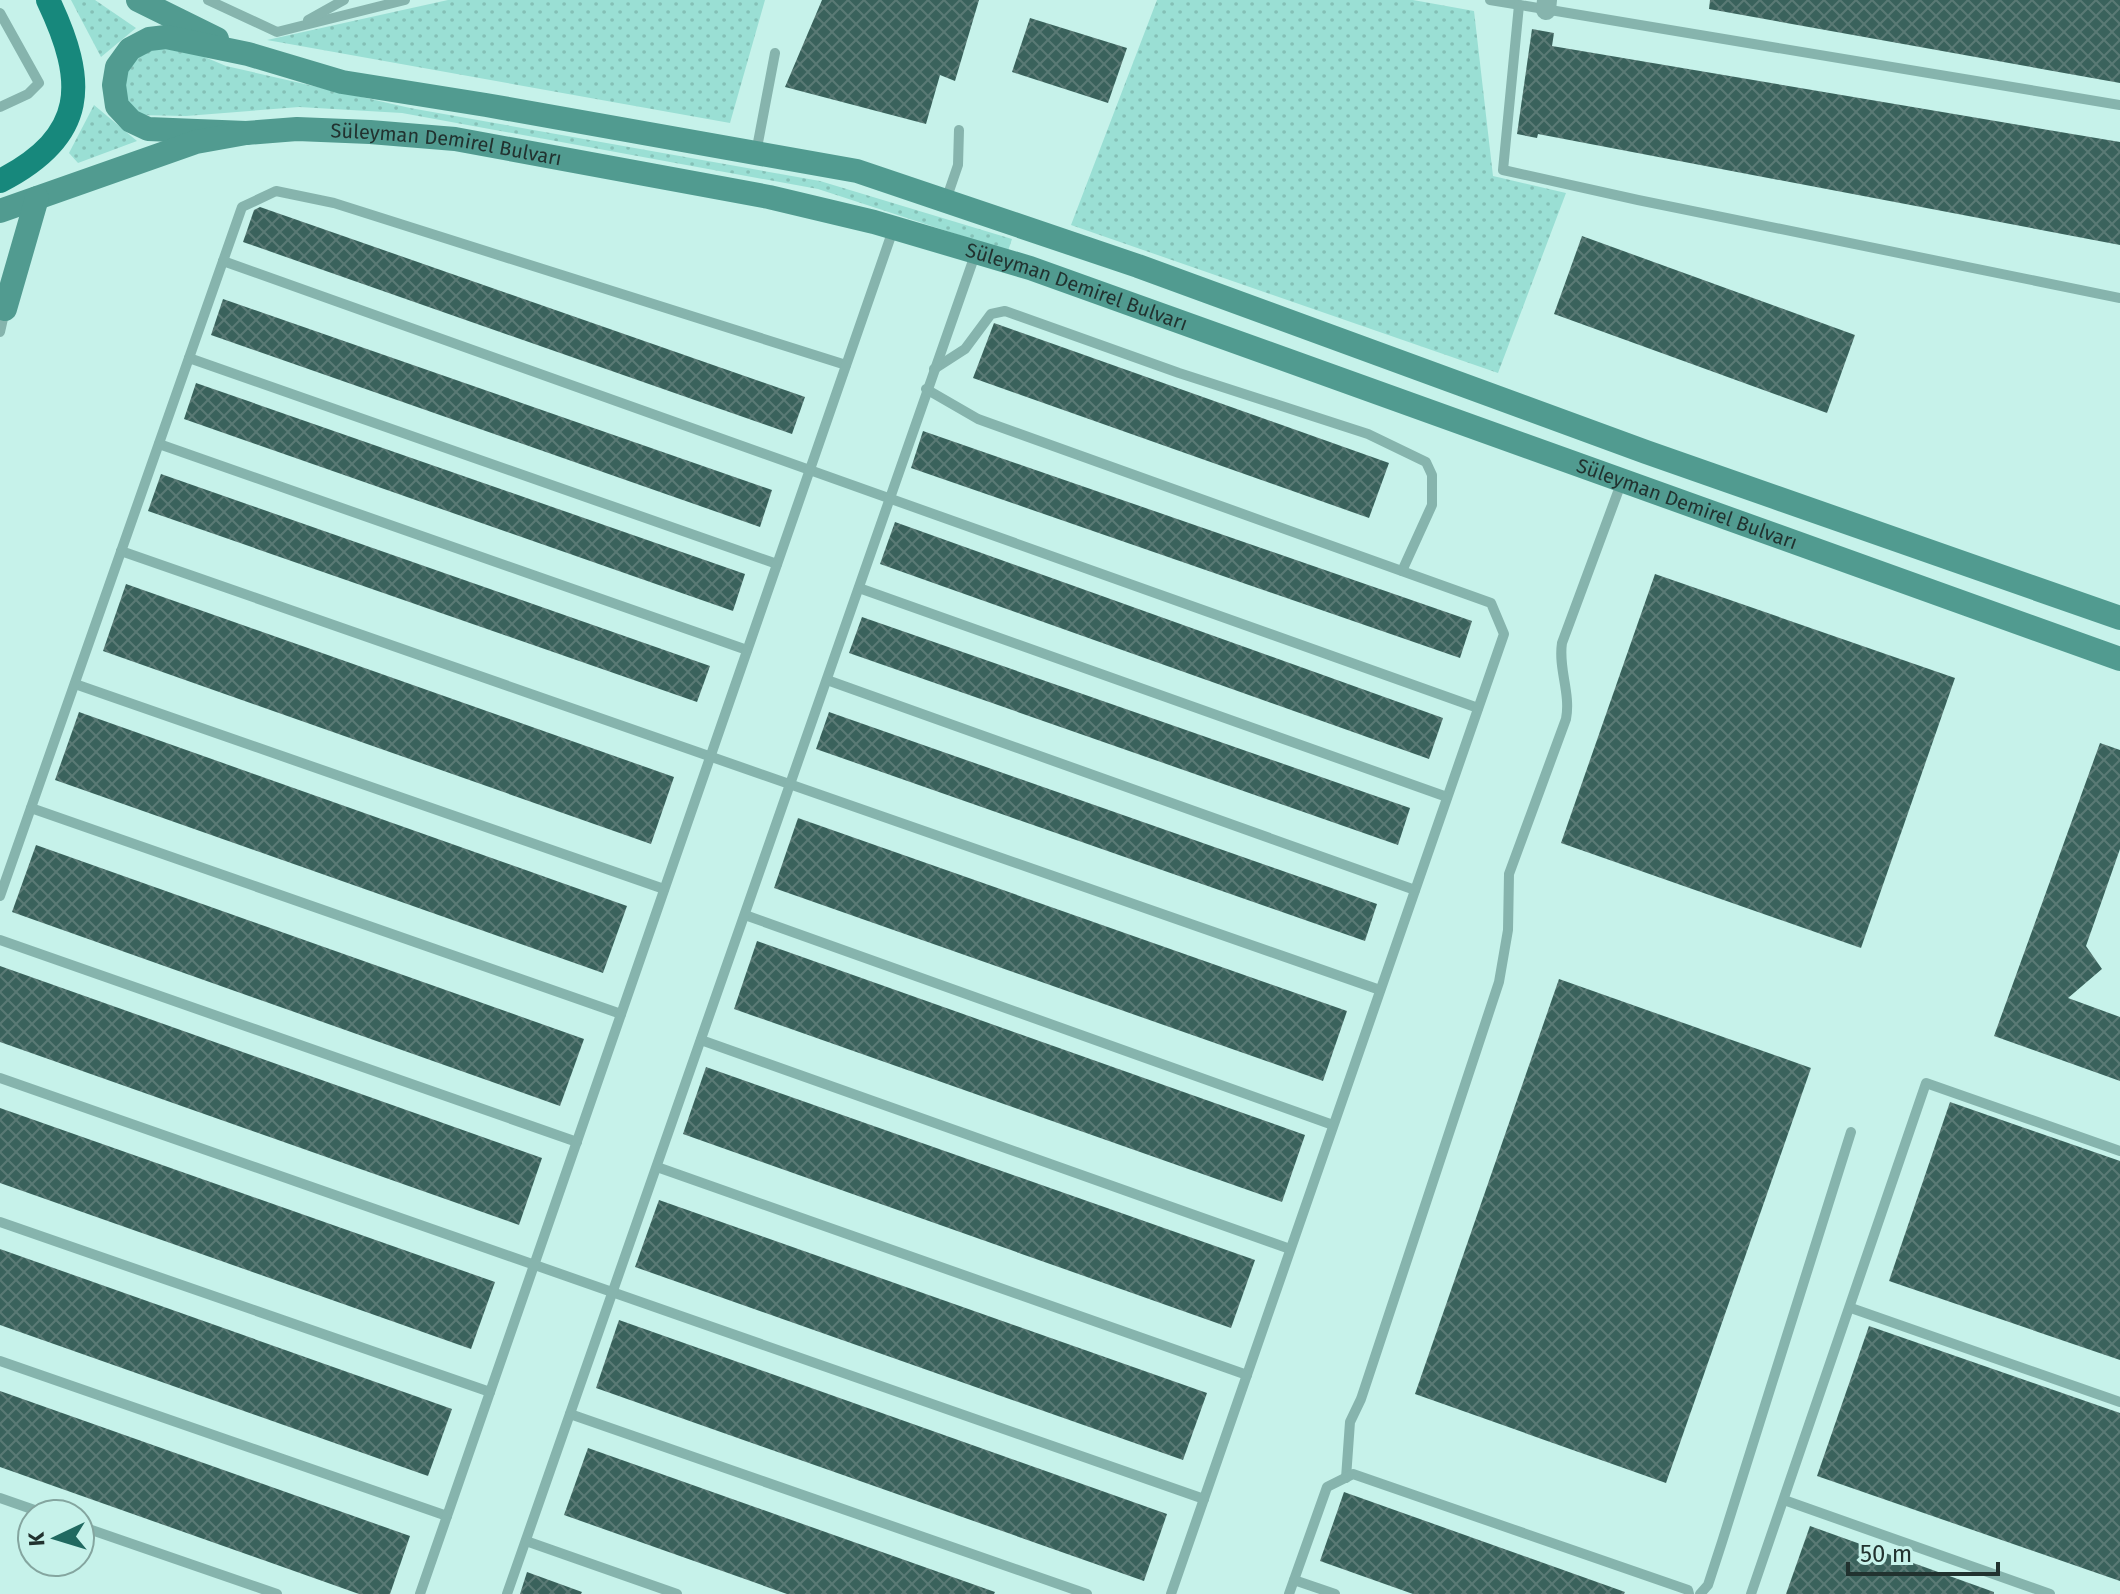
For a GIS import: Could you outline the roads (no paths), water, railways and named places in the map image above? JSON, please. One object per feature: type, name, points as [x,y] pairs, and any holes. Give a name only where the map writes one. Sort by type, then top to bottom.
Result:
[{"type":"main road","points":[[0,181],[31,165],[51,145],[71,114],[73,71],[62,30],[48,0]]},
{"type":"street","points":[[138,0],[248,54]]},
{"type":"street","points":[[246,133],[148,129],[131,121],[117,106],[114,85],[117,67],[130,49],[149,39],[166,37],[248,54]]},
{"type":"street","name":"Süleyman Demirel Bulvarı","points":[[248,54],[342,82],[857,171],[1138,266],[1646,452],[2120,618]]},
{"type":"street","name":"Süleyman Demirel Bulvarı","points":[[0,211],[196,142],[246,133],[297,129],[455,139],[769,197],[894,228],[1030,268],[2120,659]]},
{"type":"street","points":[[3,321],[37,198]]},
{"type":"street","points":[[0,271],[3,321]]},
{"type":"lane","points":[[208,0],[277,32],[405,0]]},
{"type":"lane","points":[[296,27],[344,0]]},
{"type":"lane","points":[[1490,0],[1519,5],[1546,5],[2120,105]]},
{"type":"lane","points":[[1519,5],[1503,170],[2120,298]]},
{"type":"lane","points":[[0,13],[39,83],[28,94],[0,107]]},
{"type":"lane","points":[[756,153],[775,53]]},
{"type":"lane","points":[[946,200],[958,165],[959,130]]},
{"type":"lane","points":[[0,896],[242,207],[276,191],[334,203],[846,365]]},
{"type":"lane","points":[[420,1594],[894,228]]},
{"type":"lane","points":[[507,1594],[976,252]]},
{"type":"lane","points":[[223,261],[1478,708]]},
{"type":"lane","points":[[934,369],[965,349],[991,314],[1005,311],[1179,373],[1368,434],[1426,462],[1432,475],[1432,505],[1402,571]]},
{"type":"lane","points":[[189,358],[777,564]]},
{"type":"lane","points":[[926,389],[978,419],[1491,603],[1504,634],[1171,1594]]},
{"type":"lane","points":[[159,444],[747,650]]},
{"type":"lane","points":[[1346,1478],[1350,1422],[1361,1399],[1499,982],[1508,930],[1509,874],[1568,708],[1560,664],[1562,643],[1622,481]]},
{"type":"lane","points":[[121,551],[1380,990]]},
{"type":"lane","points":[[859,588],[1447,797]]},
{"type":"lane","points":[[827,680],[1415,890]]},
{"type":"lane","points":[[75,684],[664,889]]},
{"type":"lane","points":[[31,808],[621,1014]]},
{"type":"lane","points":[[745,915],[1333,1125]]},
{"type":"lane","points":[[0,940],[577,1142]]},
{"type":"lane","points":[[701,1040],[1290,1249]]},
{"type":"lane","points":[[0,1078],[1204,1499]]},
{"type":"lane","points":[[1751,1594],[1926,1083],[2120,1151]]},
{"type":"lane","points":[[1700,1594],[1708,1585],[1851,1132]]},
{"type":"lane","points":[[657,1167],[1247,1375]]},
{"type":"lane","points":[[0,1222],[490,1392]]},
{"type":"lane","points":[[1851,1308],[2120,1402]]},
{"type":"lane","points":[[0,1361],[447,1516]]},
{"type":"lane","points":[[570,1414],[1087,1594]]},
{"type":"lane","points":[[1289,1594],[1327,1487],[1353,1474],[1688,1590],[1689,1594]]},
{"type":"lane","points":[[1784,1500],[2050,1594]]},
{"type":"lane","points":[[96,1532],[277,1594]]},
{"type":"lane","points":[[526,1541],[677,1594]]},
{"type":"lane","points":[[1294,1580],[1335,1594]]}]
